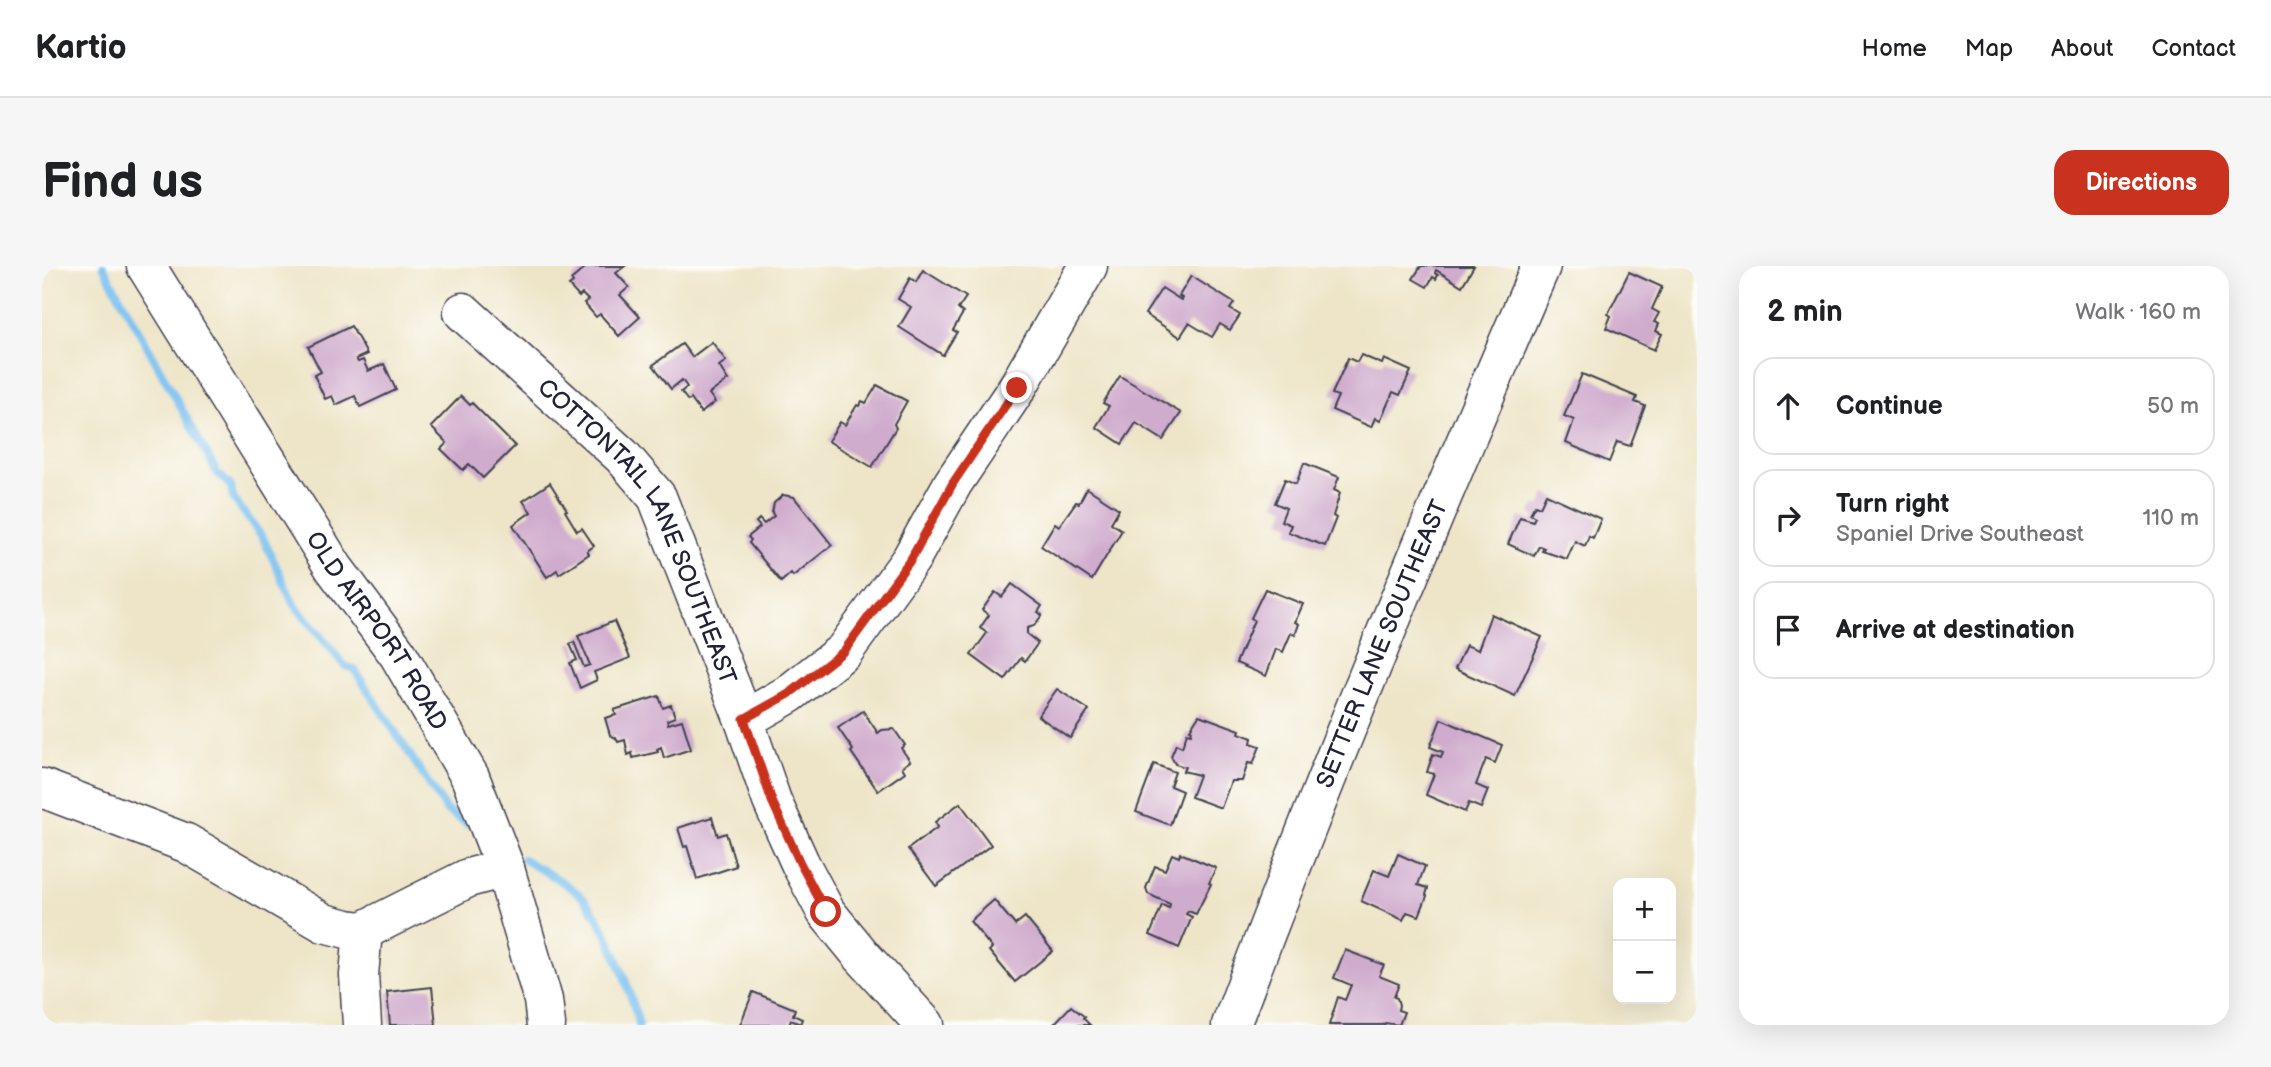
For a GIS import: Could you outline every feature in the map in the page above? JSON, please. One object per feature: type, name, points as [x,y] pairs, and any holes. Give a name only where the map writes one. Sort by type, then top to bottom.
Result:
[{"type":"street","name":"OLD AIRPORT ROAD","points":[[146,266],[334,568],[398,654],[470,777],[505,868],[543,1000],[546,1025]]},
{"type":"street","name":"SETTER LANE SOUTHEAST","points":[[1231,1025],[1284,885],[1386,633],[1541,266]]},
{"type":"street","points":[[744,719],[789,694],[844,651],[911,559],[953,483],[1017,388],[1086,267]]},
{"type":"street","name":"COTTONTAIL LANE SOUTHEAST","points":[[463,312],[604,439],[657,498],[744,719],[772,801],[800,863],[826,912],[925,1025]]},
{"type":"street","points":[[42,788],[186,843],[324,923],[347,929],[363,930],[468,878],[505,868]]},
{"type":"street","points":[[362,1025],[359,975],[363,930]]},
{"type":"building","points":[[587,266],[625,266],[616,273],[629,287],[620,295],[640,317],[619,336],[600,314],[596,317],[584,303],[588,300],[582,294],[579,297],[569,286],[573,283],[571,280]]},
{"type":"building","points":[[1421,266],[1474,266],[1462,286],[1436,270],[1436,279],[1433,277],[1427,287],[1413,279]]},
{"type":"building","points":[[923,270],[966,297],[958,309],[963,313],[953,330],[957,332],[943,355],[899,327],[911,307],[898,299],[910,278],[916,282]]},
{"type":"building","points":[[1629,272],[1662,287],[1652,309],[1659,313],[1654,322],[1659,324],[1656,331],[1662,334],[1654,350],[1606,328],[1611,316],[1608,314]]},
{"type":"building","points":[[1191,276],[1234,303],[1230,309],[1240,315],[1230,330],[1220,324],[1212,337],[1189,323],[1180,337],[1145,314],[1162,288],[1181,300],[1179,296]]},
{"type":"building","points":[[351,326],[367,354],[356,359],[358,362],[363,360],[368,371],[384,364],[396,390],[360,407],[355,396],[336,405],[332,396],[325,399],[314,375],[321,372],[308,347]]},
{"type":"building","points":[[712,342],[726,361],[719,366],[728,380],[709,394],[715,402],[701,413],[691,399],[688,401],[681,392],[687,387],[682,380],[671,389],[653,365],[682,344],[692,357]]},
{"type":"building","points":[[1361,355],[1382,364],[1384,359],[1411,371],[1400,395],[1393,392],[1380,421],[1375,418],[1371,427],[1332,410],[1338,396],[1332,394],[1348,358],[1357,362]]},
{"type":"building","points":[[1582,374],[1637,397],[1635,402],[1645,406],[1630,446],[1617,442],[1609,462],[1566,443],[1574,420],[1564,416]]},
{"type":"building","points":[[1120,376],[1181,413],[1163,440],[1136,423],[1122,444],[1096,427],[1109,406],[1103,403]]},
{"type":"building","points":[[877,385],[907,401],[894,424],[896,428],[872,467],[828,441],[840,422],[845,425],[857,405],[862,401],[866,403]]},
{"type":"building","points":[[461,396],[470,405],[472,403],[515,446],[483,478],[469,464],[463,470],[441,449],[447,443],[431,427]]},
{"type":"building","points":[[1304,463],[1339,477],[1334,490],[1340,493],[1333,516],[1336,518],[1325,546],[1288,532],[1291,525],[1281,521],[1286,508],[1275,503],[1285,479],[1296,484]]},
{"type":"building","points":[[550,483],[577,531],[582,528],[594,546],[587,551],[589,554],[559,574],[557,570],[547,577],[513,525],[531,512],[523,501]]},
{"type":"building","points":[[1087,488],[1119,509],[1111,523],[1122,530],[1092,580],[1041,546],[1055,523],[1059,526],[1076,502],[1079,503]]},
{"type":"building","points":[[1546,494],[1601,519],[1593,538],[1589,536],[1585,546],[1575,541],[1567,559],[1542,551],[1544,548],[1539,546],[1534,556],[1508,544],[1520,517],[1533,521],[1535,517],[1530,514],[1535,505],[1540,507]]},
{"type":"building","points":[[783,495],[794,497],[832,545],[793,576],[791,573],[781,582],[749,543],[751,540],[748,537],[760,527],[756,522],[759,519],[764,524],[774,516],[774,503]]},
{"type":"building","points":[[1012,584],[1042,606],[1038,612],[1042,615],[1034,626],[1027,628],[1027,634],[1038,643],[1025,661],[1021,658],[1005,680],[971,655],[987,633],[980,628],[989,615],[982,610],[995,592],[1002,597]]},
{"type":"building","points":[[1265,589],[1303,604],[1295,622],[1299,624],[1295,635],[1291,633],[1283,652],[1276,649],[1266,676],[1236,663],[1254,620],[1251,618]]},
{"type":"building","points":[[1491,614],[1542,637],[1515,696],[1455,669],[1466,645],[1478,650]]},
{"type":"building","points":[[614,621],[630,658],[594,672],[597,680],[580,688],[570,663],[577,660],[570,644],[574,642],[584,667],[590,665],[578,636]]},
{"type":"building","points":[[1057,689],[1089,710],[1070,738],[1038,716]]},
{"type":"building","points":[[659,696],[663,708],[671,705],[675,717],[667,720],[668,724],[682,720],[691,749],[664,758],[661,747],[657,749],[658,752],[633,758],[632,753],[628,755],[625,740],[618,742],[610,735],[605,718],[616,715],[614,710]]},
{"type":"building","points":[[863,711],[878,733],[894,729],[905,745],[901,748],[910,761],[902,767],[905,772],[878,791],[838,728]]},
{"type":"building","points":[[1199,715],[1240,730],[1239,733],[1252,738],[1251,743],[1260,746],[1253,764],[1248,763],[1242,781],[1231,781],[1221,808],[1191,797],[1199,775],[1183,771],[1185,767],[1175,764],[1171,756],[1176,744],[1182,747],[1187,733],[1191,734],[1190,729]]},
{"type":"building","points":[[1441,719],[1502,745],[1495,763],[1486,759],[1476,785],[1488,790],[1481,808],[1469,803],[1465,812],[1426,795],[1434,774],[1427,772],[1433,754],[1441,757],[1443,752],[1430,747]]},
{"type":"building","points":[[1154,764],[1175,772],[1170,786],[1182,791],[1170,825],[1136,812]]},
{"type":"building","points":[[960,803],[991,845],[936,886],[908,849],[938,827],[935,822]]},
{"type":"building","points":[[712,817],[718,836],[726,833],[736,866],[697,879],[687,846],[684,847],[678,828]]},
{"type":"building","points":[[1180,853],[1216,868],[1196,914],[1188,911],[1186,914],[1192,917],[1179,948],[1150,935],[1162,905],[1169,908],[1170,904],[1148,894],[1146,888],[1155,866],[1165,870],[1172,854],[1179,857]]},
{"type":"building","points":[[1398,854],[1425,866],[1418,885],[1428,888],[1419,916],[1407,912],[1403,920],[1361,901],[1374,870],[1389,876]]},
{"type":"building","points":[[994,900],[1015,925],[1025,917],[1053,951],[1015,982],[989,951],[992,948],[970,921]]},
{"type":"building","points":[[1345,950],[1384,965],[1379,976],[1399,984],[1394,997],[1397,998],[1398,1010],[1404,1012],[1399,1025],[1329,1025],[1338,997],[1345,1000],[1351,985],[1334,978]]},
{"type":"building","points":[[432,987],[436,1025],[390,1025],[387,992]]},
{"type":"building","points":[[753,992],[795,1009],[793,1015],[802,1019],[800,1024],[791,1020],[789,1025],[740,1025]]},
{"type":"building","points":[[1071,1006],[1085,1017],[1083,1018],[1090,1025],[1053,1025]]},
{"type":"waterway","points":[[103,266],[217,473],[231,486],[233,498],[263,538],[294,604],[345,666],[354,669],[446,810],[467,824]]},
{"type":"waterway","points":[[523,859],[569,886],[592,909],[617,958],[639,1025]]},
{"type":"route","points":[[826,912],[772,801],[744,719],[789,694],[844,651],[911,559],[953,483],[1017,388]]}]
